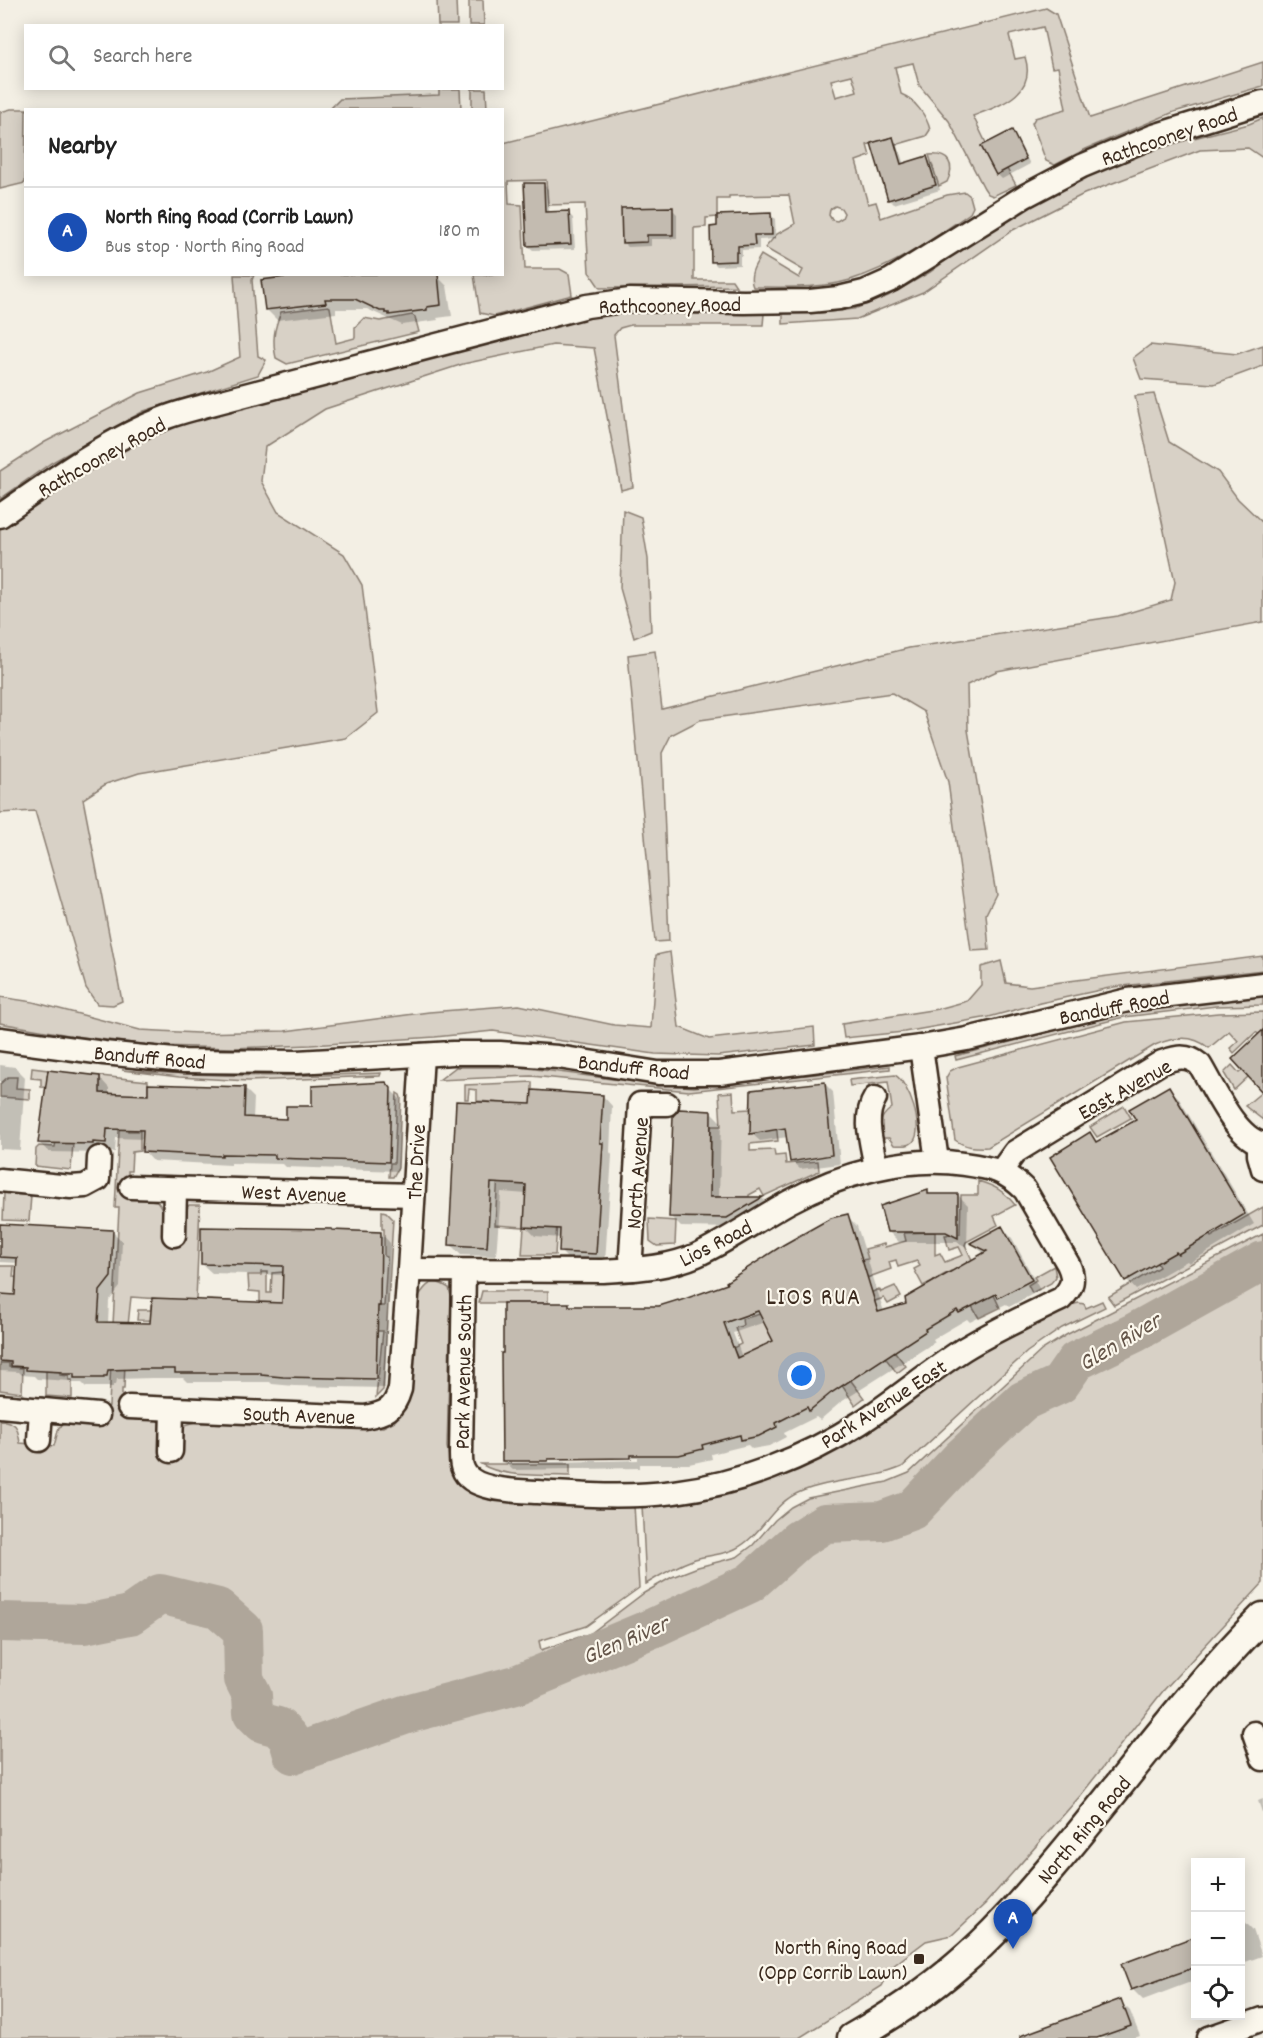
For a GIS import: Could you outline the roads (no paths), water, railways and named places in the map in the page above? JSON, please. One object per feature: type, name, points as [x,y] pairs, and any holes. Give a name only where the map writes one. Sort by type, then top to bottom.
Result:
[{"type":"main road","name":"North Ring Road","points":[[852,2038],[889,2017],[957,1967],[999,1927],[1076,1839],[1213,1671],[1263,1617]]},
{"type":"street","name":"Rathcooney Road","points":[[0,516],[43,486],[102,450],[166,417],[587,306],[630,300],[810,301],[839,298],[864,292],[891,280],[1025,196],[1082,166],[1154,136],[1263,102]]},
{"type":"street","name":"Banduff Road","points":[[0,1039],[184,1061],[297,1062],[500,1053],[528,1054],[630,1069],[687,1074],[730,1072],[921,1047],[967,1039],[1128,1000],[1263,984]]},
{"type":"street","points":[[921,1047],[937,1161]]},
{"type":"street","name":"The Drive","points":[[410,1270],[412,1195],[422,1055]]},
{"type":"street","name":"East Avenue","points":[[1001,1171],[1015,1152],[1162,1062],[1184,1057],[1193,1059],[1200,1065],[1237,1126],[1247,1137],[1261,1144],[1259,1155],[1263,1169]]},
{"type":"street","points":[[875,1098],[870,1106],[868,1118],[876,1168]]},
{"type":"street","name":"North Avenue","points":[[632,1269],[640,1104],[667,1104]]},
{"type":"street","points":[[0,1180],[71,1187],[85,1186],[98,1179],[99,1158]]},
{"type":"street","name":"Lios Road","points":[[410,1270],[632,1269],[671,1264],[697,1255],[790,1201],[876,1168],[937,1161],[1001,1171]]},
{"type":"street","name":"Park Avenue East","points":[[569,1494],[674,1492],[716,1484],[770,1468],[814,1449],[860,1424],[962,1350],[996,1330],[1061,1299],[1073,1283],[1068,1264],[1025,1190],[1001,1171]]},
{"type":"street","name":"West Avenue","points":[[131,1187],[412,1195]]},
{"type":"street","points":[[174,1235],[176,1189]]},
{"type":"street","name":"South Avenue","points":[[129,1407],[364,1417],[382,1414],[397,1401],[400,1389],[410,1270]]},
{"type":"street","name":"Park Avenue South","points":[[464,1270],[461,1455],[463,1470],[471,1479],[482,1485],[521,1491],[569,1494]]},
{"type":"street","points":[[0,1406],[98,1415]]},
{"type":"street","points":[[171,1451],[172,1409]]},
{"type":"street","points":[[39,1440],[41,1410]]},
{"type":"street","points":[[1254,1733],[1263,1759]]},
{"type":"street","points":[[1209,2038],[1263,2019]]},
{"type":"waterway","name":"Glen River","points":[[0,1622],[85,1624],[130,1615],[160,1594],[218,1608],[243,1630],[244,1679],[252,1695],[253,1713],[263,1723],[278,1727],[288,1737],[293,1754],[410,1713],[516,1685],[655,1627],[750,1583],[798,1540],[825,1523],[882,1521],[912,1510],[961,1458],[1023,1401],[1060,1384],[1076,1361],[1134,1333],[1263,1261]]},
{"type":"place","name":"North Ring Road (Corrib Lawn)","points":[[1013,1949]]},
{"type":"place","name":"North Ring Road (Opp Corrib Lawn)","points":[[919,1959]]},
{"type":"district","name":"LIOS RUA","points":[[814,1296]]}]
